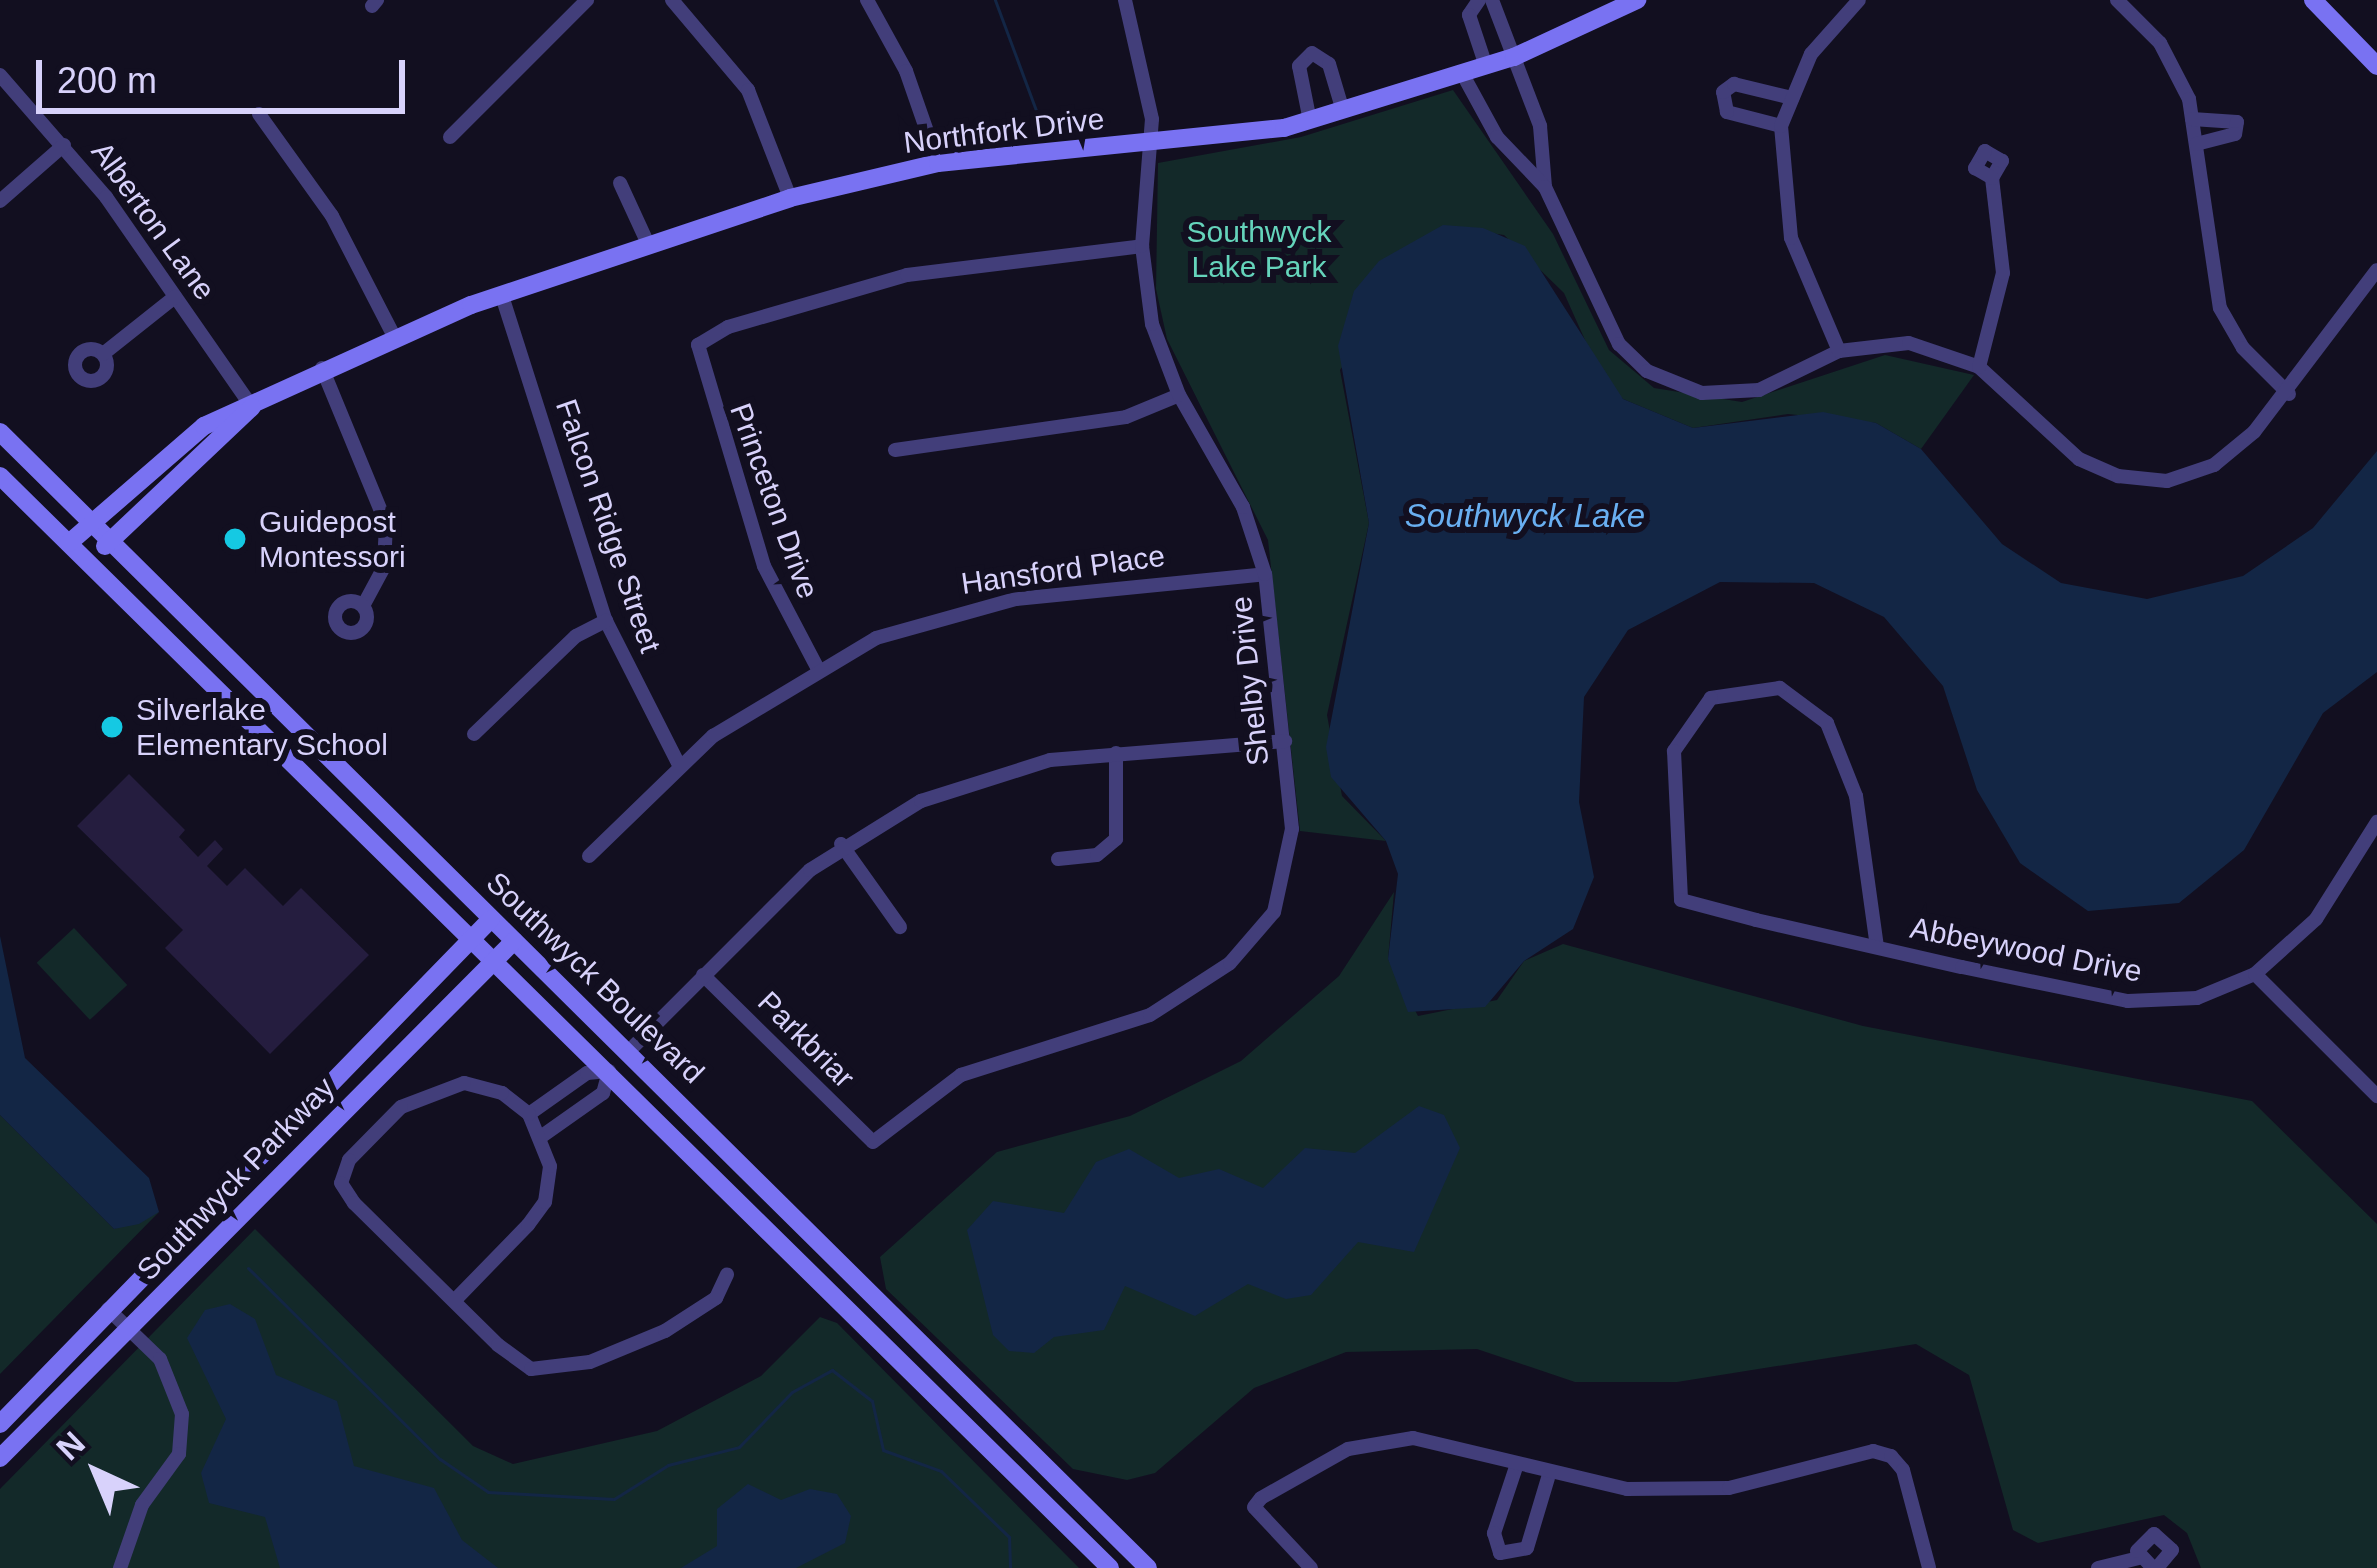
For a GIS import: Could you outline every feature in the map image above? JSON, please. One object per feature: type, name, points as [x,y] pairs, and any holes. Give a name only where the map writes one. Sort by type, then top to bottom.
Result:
[{"type":"street","points":[[449,137],[587,0]]},
{"type":"street","points":[[867,0],[906,71],[938,163]]},
{"type":"street","name":"Shelby Drive","points":[[873,1142],[961,1075],[1134,1022],[1242,953],[1274,912],[1288,871],[1286,742],[1265,574],[1244,507],[1179,395],[1152,324],[1142,246],[1149,146],[1145,68],[1125,0]]},
{"type":"street","points":[[1479,0],[1469,15],[1486,66]]},
{"type":"street","points":[[1492,0],[1540,126],[1545,188]]},
{"type":"street","name":"Northfork Drive","points":[[69,543],[204,426],[253,407],[393,334],[502,296],[790,198],[938,163],[1149,146],[1310,121],[1514,57],[1637,0]]},
{"type":"street","points":[[1839,351],[1791,238],[1781,126],[1822,37],[1859,0]]},
{"type":"street","points":[[2117,0],[2160,43],[2192,119],[2220,308],[2243,348],[2289,394]]},
{"type":"street","points":[[2314,0],[2377,66]]},
{"type":"street","points":[[683,4],[748,90],[790,198]]},
{"type":"street","points":[[1310,121],[1299,66],[1312,52],[1330,64],[1343,111]]},
{"type":"street","points":[[1462,73],[1497,137],[1545,188],[1605,322],[1662,380],[1740,394],[1839,351],[1909,343],[1979,367],[2079,459],[2137,480],[2214,465],[2289,394],[2377,271]]},
{"type":"street","name":"Alberton Lane","points":[[0,75],[64,145],[253,407]]},
{"type":"street","points":[[1781,126],[1727,112],[1724,92],[1734,84],[1792,98]]},
{"type":"street","points":[[259,114],[332,216],[393,334]]},
{"type":"street","points":[[2192,119],[2237,122],[2235,134],[2196,144]]},
{"type":"street","points":[[0,201],[64,145]]},
{"type":"street","points":[[1979,367],[2003,273],[1992,178]]},
{"type":"street","points":[[620,183],[649,246]]},
{"type":"street","name":"Princeton Drive","points":[[818,669],[770,583],[698,345],[728,327],[907,275],[1142,246]]},
{"type":"street","name":"Falcon Ridge Street","points":[[502,296],[606,621],[679,766]]},
{"type":"street","points":[[103,354],[175,297]]},
{"type":"street","points":[[322,368],[386,523],[384,567],[363,606]]},
{"type":"street","points":[[895,450],[1126,417],[1179,395]]},
{"type":"street","name":"Northfork Drive","points":[[88,562],[253,407]]},
{"type":"street","name":"Southwyck Boulevard","points":[[0,432],[1148,1568]]},
{"type":"street","name":"Southwyck Boulevard","points":[[0,476],[1110,1568]]},
{"type":"street","name":"Hansford Place","points":[[589,856],[679,766],[818,669],[967,608],[1265,574]]},
{"type":"street","points":[[474,734],[576,636],[606,621]]},
{"type":"street","points":[[227,699],[248,679]]},
{"type":"street","name":"Abbeywood Drive","points":[[1877,947],[1876,886],[1844,754],[1815,710],[1780,688],[1711,698],[1682,731],[1672,774],[1681,900],[1877,947],[2153,1003],[2254,974],[2316,919],[2377,822]]},
{"type":"street","points":[[542,1136],[582,1113],[609,1071],[841,844],[985,776],[1116,753],[1286,742]]},
{"type":"street","points":[[1058,859],[1097,855],[1116,839],[1116,753]]},
{"type":"street","points":[[340,815],[364,792]]},
{"type":"street","points":[[841,844],[900,927]]},
{"type":"street","name":"Southwyck Parkway","points":[[0,1424],[491,919]]},
{"type":"street","name":"Southwyck Parkway","points":[[0,1458],[514,940]]},
{"type":"street","points":[[2254,974],[2377,1096]]},
{"type":"street","name":"Parkbriar","points":[[703,975],[873,1142]]},
{"type":"street","points":[[530,1114],[587,1072],[609,1071]]},
{"type":"street","points":[[456,1299],[545,1202],[542,1136],[530,1114],[483,1088],[429,1090],[349,1160],[341,1183],[456,1299],[530,1369],[562,1369],[693,1316],[727,1274]]},
{"type":"street","points":[[562,1091],[582,1113]]},
{"type":"street","points":[[288,1124],[310,1146]]},
{"type":"street","points":[[108,1309],[171,1376],[182,1435],[119,1568]]},
{"type":"street","points":[[890,1350],[909,1331]]},
{"type":"street","points":[[1311,1568],[1254,1507],[1327,1457],[1390,1439],[1456,1442],[1548,1478],[1707,1490],[1874,1451],[1891,1456],[1903,1469],[1929,1568]]},
{"type":"street","points":[[1516,1468],[1494,1533],[1500,1553],[1527,1548],[1548,1478]]},
{"type":"street","points":[[2098,1568],[2139,1558],[2155,1568],[2172,1550],[2161,1535],[2142,1539],[2139,1558]]},
{"type":"green space","name":"Southwyck Lake Park","points":[[1453,90],[1553,234],[1609,350],[1654,388],[1742,402],[1885,355],[1974,375],[1921,449],[1876,423],[1788,414],[1693,428],[1623,399],[1602,378],[1564,293],[1504,235],[1443,226],[1340,370],[1369,523],[1327,715],[1342,796],[1386,841],[1300,831],[1268,540],[1167,339],[1156,289],[1158,163],[1301,137]]},
{"type":"green space","points":[[1394,892],[1388,959],[1418,1016],[1497,1000],[1524,961],[1563,944],[1863,1026],[2252,1101],[2377,1224],[2377,1568],[2201,1568],[2187,1533],[2164,1515],[2038,1543],[2013,1530],[1969,1375],[1916,1344],[1677,1382],[1575,1382],[1477,1349],[1346,1352],[1254,1388],[1155,1473],[1127,1480],[1073,1469],[886,1289],[880,1257],[997,1152],[1130,1116],[1241,1061],[1339,976]]},
{"type":"green space","points":[[74,928],[127,985],[90,1020],[37,963]]},
{"type":"green space","points":[[0,1115],[114,1229],[159,1212],[0,1374]]},
{"type":"green space","points":[[255,1229],[473,1446],[513,1464],[657,1431],[761,1376],[820,1317],[837,1323],[1079,1568],[0,1568],[0,1489]]},
{"type":"water","name":"Southwyck Lake","points":[[1443,225],[1483,228],[1525,246],[1623,399],[1693,428],[1823,412],[1876,423],[1921,449],[2002,544],[2061,583],[2147,599],[2243,576],[2313,528],[2377,451],[2377,672],[2323,713],[2244,850],[2179,903],[2088,911],[2020,863],[1977,790],[1943,686],[1884,617],[1814,583],[1720,582],[1628,630],[1584,697],[1579,802],[1594,877],[1573,929],[1524,961],[1485,1007],[1408,1012],[1388,959],[1398,874],[1386,841],[1331,777],[1326,747],[1369,523],[1338,346],[1354,291],[1379,261]]},
{"type":"water","points":[[0,936],[25,1058],[149,1178],[159,1212],[139,1224],[114,1229],[0,1115]]},
{"type":"water","points":[[1419,1106],[1444,1115],[1460,1148],[1414,1252],[1358,1242],[1311,1295],[1286,1299],[1248,1284],[1195,1316],[1125,1286],[1104,1330],[1054,1337],[1034,1353],[1009,1351],[993,1335],[967,1230],[993,1201],[1064,1213],[1096,1162],[1129,1149],[1179,1178],[1219,1169],[1263,1188],[1305,1148],[1355,1153]]},
{"type":"water","points":[[230,1304],[255,1319],[276,1375],[337,1401],[354,1466],[434,1488],[462,1540],[498,1568],[280,1568],[265,1517],[209,1503],[201,1473],[226,1419],[187,1338],[205,1310]]},
{"type":"water","points":[[748,1484],[781,1500],[810,1489],[837,1494],[851,1516],[845,1543],[796,1568],[681,1568],[717,1546],[717,1509]]},
{"type":"building","name":"Silverlake Elementary School","points":[[129,774],[185,830],[179,837],[198,857],[215,840],[223,849],[207,866],[227,886],[245,868],[283,906],[301,888],[369,955],[270,1054],[165,948],[183,930],[77,826]]},
{"type":"waterway","points":[[995,0],[1036,110]]},
{"type":"waterway","points":[[248,1268],[440,1459],[488,1492],[614,1499],[668,1465],[739,1447],[792,1392],[832,1370],[872,1401],[883,1450],[941,1471],[1009,1537],[1010,1568]]},
{"type":"place","name":"Guidepost Montessori","points":[[235,539]]},
{"type":"place","name":"Silverlake Elementary School","points":[[112,727]]}]
